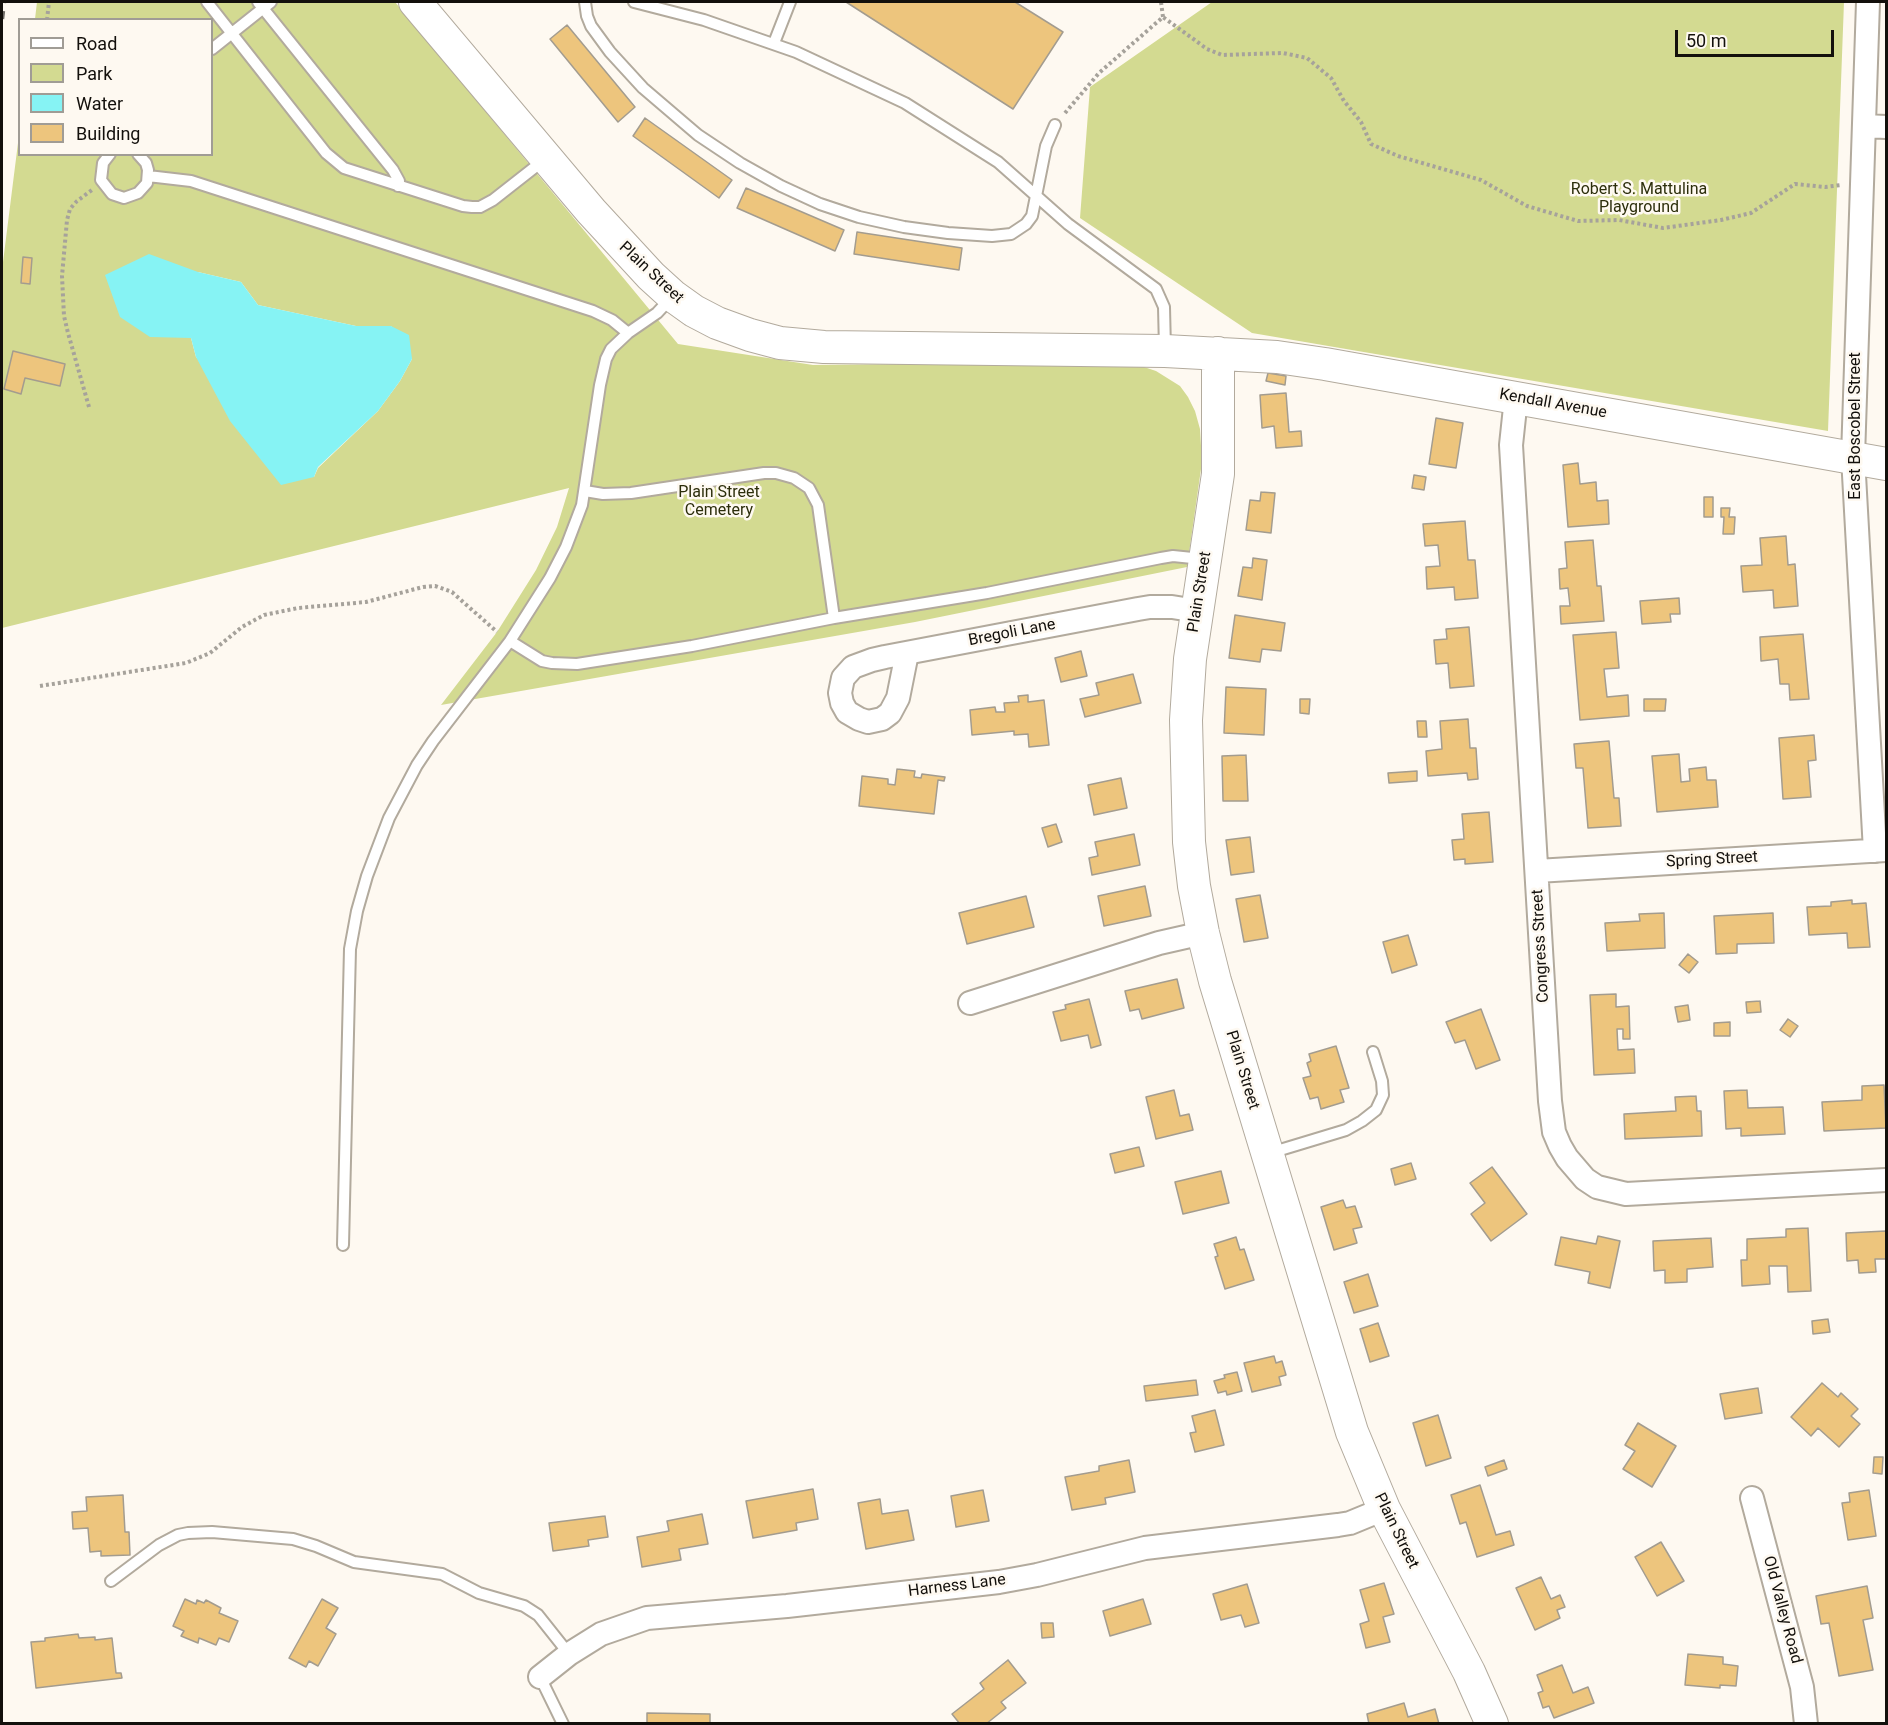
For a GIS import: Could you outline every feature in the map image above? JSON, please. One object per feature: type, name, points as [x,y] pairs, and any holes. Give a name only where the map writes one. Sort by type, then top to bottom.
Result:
[{"type":"street","name":"Plain Street","points":[[416,2],[635,260],[673,296],[694,311],[725,326],[780,343],[873,348],[1218,353],[1218,474],[1188,679],[1187,804],[1191,865],[1203,933],[1215,981],[1346,1413],[1384,1509],[1469,1672],[1492,1724]]},
{"type":"street","name":"East Boscobel Street","points":[[1868,2],[1853,457],[1881,851]]},
{"type":"street","points":[[1864,126],[1887,127]]},
{"type":"street","name":"Kendall Avenue","points":[[1218,353],[1265,356],[1325,364],[1887,464]]},
{"type":"street","name":"Congress Street","points":[[1516,398],[1511,445],[1552,1116],[1554,1132],[1563,1152],[1585,1179],[1611,1192],[1641,1194],[1887,1180]]},
{"type":"street","name":"Bregoli Lane","points":[[907,653],[897,704],[890,713],[882,719],[868,722],[851,715],[842,703],[840,687],[843,678],[853,667],[872,660],[907,653],[1150,607],[1172,607],[1197,611]]},
{"type":"street","name":"Spring Street","points":[[1537,871],[1881,851]]},
{"type":"street","points":[[970,1003],[1159,943],[1203,933]]},
{"type":"street","name":"Old Valley Road","points":[[1752,1498],[1802,1687],[1806,1724]]},
{"type":"street","name":"Harness Lane","points":[[540,1677],[569,1654],[601,1634],[647,1618],[787,1606],[999,1582],[1160,1545],[1338,1526],[1384,1509]]},
{"type":"lane","points":[[207,2],[331,158],[351,172],[463,206],[480,207],[493,200],[547,158]]},
{"type":"lane","points":[[585,2],[587,16],[596,34],[626,70],[660,104],[719,151],[781,186],[820,204],[859,217],[904,227],[948,233],[992,236],[1011,234],[1026,224],[1032,216],[1046,146],[1055,125]]},
{"type":"lane","points":[[634,2],[696,17],[774,43],[905,103],[998,162],[1068,224],[1156,289],[1164,308],[1165,351]]},
{"type":"lane","points":[[774,43],[790,2]]},
{"type":"lane","points":[[213,48],[264,4],[393,170],[399,181],[398,186]]},
{"type":"lane","points":[[108,156],[100,173],[103,185],[117,197],[133,196],[144,188],[148,176],[146,163],[140,156]]},
{"type":"lane","points":[[148,176],[191,182],[593,311],[612,320],[628,333]]},
{"type":"lane","points":[[343,1245],[349,967],[353,928],[361,894],[389,818],[404,786],[433,741],[510,641],[559,561],[578,519],[585,491],[603,370],[611,349],[628,333],[657,313],[673,296]]},
{"type":"lane","points":[[585,491],[603,494],[631,493],[764,473],[776,473],[794,478],[809,488],[818,505],[834,618]]},
{"type":"lane","points":[[510,641],[542,661],[577,664],[692,646],[834,618],[987,593],[1161,558],[1184,556],[1206,560]]},
{"type":"lane","points":[[1267,1154],[1346,1130],[1376,1110],[1383,1095],[1382,1081],[1372,1052]]},
{"type":"lane","points":[[111,1581],[159,1545],[188,1533],[212,1532],[294,1539],[354,1562],[442,1574],[479,1593],[524,1606],[538,1615],[569,1654]]},
{"type":"lane","points":[[540,1677],[563,1724]]},
{"type":"path","points":[[47,18],[49,2]]},
{"type":"path","points":[[1161,2],[1163,17],[1207,49],[1222,55],[1283,53],[1307,58],[1331,78],[1344,101],[1361,122],[1371,144],[1398,156],[1481,180],[1527,206],[1578,220],[1618,220],[1663,228],[1721,220],[1751,213],[1795,184],[1825,187],[1846,185],[1862,174]]},
{"type":"path","points":[[1055,125],[1099,73],[1163,17]]},
{"type":"path","points":[[89,407],[66,325],[62,276],[70,209],[83,196],[103,185]]},
{"type":"path","points":[[40,686],[186,663],[210,653],[242,627],[264,615],[298,608],[366,602],[435,586],[452,592],[510,641]]},
{"type":"green space","name":"Plain Street Cemetery","points":[[37,2],[395,2],[678,344],[813,365],[1094,362],[1141,366],[1156,371],[1180,386],[1195,411],[1200,429],[1202,462],[1187,567],[915,622],[441,705],[497,632],[536,570],[557,527],[569,488],[2,628],[2,270],[18,143],[18,156],[213,156],[213,18],[35,18]],"holes":[[[198,272],[241,282],[258,305],[356,326],[391,326],[412,359],[400,381],[378,411],[318,468],[314,477],[196,357],[191,338]]]},
{"type":"green space","name":"Robert S. Mattulina Playground","points":[[1212,2],[1844,2],[1828,431],[1252,333],[1080,218],[1090,87]]},
{"type":"water","points":[[149,254],[198,272],[241,282],[258,305],[356,326],[391,326],[409,335],[412,359],[400,381],[378,411],[318,467],[314,477],[281,485],[230,421],[196,357],[191,338],[150,337],[120,317],[105,275]]},
{"type":"building","points":[[846,2],[1015,2],[1063,32],[1013,109]]},
{"type":"building","points":[[567,25],[635,107],[618,122],[550,39]]},
{"type":"building","points":[[645,118],[732,180],[719,198],[633,136]]},
{"type":"building","points":[[746,188],[844,230],[835,251],[737,208]]},
{"type":"building","points":[[857,232],[962,248],[959,270],[854,254]]},
{"type":"building","points":[[23,257],[32,258],[30,284],[21,283]]},
{"type":"building","points":[[13,351],[65,364],[60,386],[25,378],[21,394],[4,389]]},
{"type":"building","points":[[1268,373],[1286,376],[1285,385],[1266,381]]},
{"type":"building","points":[[1286,393],[1289,432],[1301,431],[1302,446],[1276,448],[1274,426],[1262,428],[1260,395]]},
{"type":"building","points":[[1436,418],[1463,423],[1456,468],[1429,464]]},
{"type":"building","points":[[1578,463],[1580,484],[1596,482],[1597,501],[1608,500],[1609,524],[1568,527],[1563,465]]},
{"type":"building","points":[[1414,475],[1426,477],[1424,490],[1412,488]]},
{"type":"building","points":[[1261,492],[1275,493],[1271,533],[1246,530],[1250,500],[1260,501]]},
{"type":"building","points":[[1704,497],[1713,497],[1713,517],[1704,517]]},
{"type":"building","points":[[1721,508],[1730,508],[1729,517],[1735,517],[1734,534],[1723,534],[1724,517],[1721,517]]},
{"type":"building","points":[[1465,521],[1468,560],[1475,560],[1478,598],[1455,600],[1454,587],[1427,589],[1426,567],[1440,566],[1438,545],[1425,546],[1423,524]]},
{"type":"building","points":[[1786,536],[1788,565],[1795,564],[1798,606],[1774,608],[1773,590],[1743,592],[1741,566],[1762,565],[1760,538]]},
{"type":"building","points":[[1593,540],[1597,586],[1601,586],[1604,621],[1561,624],[1560,606],[1570,606],[1568,588],[1560,589],[1559,569],[1567,568],[1565,542]]},
{"type":"building","points":[[1253,558],[1267,560],[1262,600],[1238,596],[1243,567],[1252,568]]},
{"type":"building","points":[[1679,598],[1680,614],[1670,614],[1671,622],[1642,624],[1640,601]]},
{"type":"building","points":[[1235,615],[1285,623],[1281,651],[1262,649],[1260,662],[1229,658]]},
{"type":"building","points":[[1469,627],[1474,686],[1450,688],[1448,663],[1436,664],[1434,640],[1447,639],[1446,629]]},
{"type":"building","points":[[1616,632],[1619,668],[1604,669],[1607,697],[1628,695],[1629,716],[1580,720],[1573,635]]},
{"type":"building","points":[[1803,634],[1809,699],[1790,700],[1789,684],[1780,684],[1778,659],[1761,661],[1760,637]]},
{"type":"building","points":[[1081,651],[1087,676],[1061,682],[1055,658]]},
{"type":"building","points":[[1133,674],[1141,703],[1085,717],[1080,699],[1099,695],[1096,683]]},
{"type":"building","points":[[1226,687],[1266,689],[1264,735],[1224,733]]},
{"type":"building","points":[[1028,695],[1028,702],[1044,700],[1049,745],[1029,747],[1028,734],[1014,735],[1014,731],[972,735],[970,710],[995,707],[996,712],[1005,712],[1004,703],[1019,702],[1018,696]]},
{"type":"building","points":[[1300,699],[1310,699],[1309,714],[1300,713]]},
{"type":"building","points":[[1644,699],[1666,699],[1665,711],[1644,711]]},
{"type":"building","points":[[1468,719],[1470,748],[1476,748],[1478,779],[1468,780],[1467,773],[1428,776],[1426,751],[1442,749],[1440,721]]},
{"type":"building","points":[[1417,721],[1426,721],[1427,737],[1418,737]]},
{"type":"building","points":[[1814,735],[1816,760],[1808,761],[1811,797],[1783,799],[1779,738]]},
{"type":"building","points":[[1609,741],[1614,798],[1619,798],[1621,826],[1588,828],[1583,768],[1576,768],[1574,744]]},
{"type":"building","points":[[1679,754],[1681,782],[1690,781],[1689,769],[1706,767],[1707,780],[1716,780],[1718,807],[1657,812],[1652,756]]},
{"type":"building","points":[[1246,755],[1248,801],[1223,801],[1222,756]]},
{"type":"building","points":[[897,769],[915,771],[914,777],[921,778],[922,774],[945,777],[944,781],[938,780],[934,814],[859,806],[862,776],[888,779],[888,784],[895,785]]},
{"type":"building","points":[[1417,771],[1417,781],[1389,783],[1388,773]]},
{"type":"building","points":[[1121,778],[1127,808],[1094,815],[1088,785]]},
{"type":"building","points":[[1489,812],[1493,862],[1465,864],[1465,859],[1454,860],[1452,840],[1464,839],[1462,814]]},
{"type":"building","points":[[1056,824],[1062,842],[1048,847],[1042,828]]},
{"type":"building","points":[[1134,834],[1140,865],[1092,875],[1089,858],[1098,856],[1095,842]]},
{"type":"building","points":[[1250,837],[1254,872],[1231,875],[1226,840]]},
{"type":"building","points":[[1145,886],[1151,916],[1104,926],[1098,896]]},
{"type":"building","points":[[1260,895],[1268,938],[1244,942],[1236,899]]},
{"type":"building","points":[[1026,896],[1034,927],[967,944],[959,913]]},
{"type":"building","points":[[1852,900],[1852,904],[1866,903],[1870,947],[1848,948],[1847,933],[1809,935],[1807,907],[1831,906],[1831,902]]},
{"type":"building","points":[[1664,913],[1665,948],[1607,951],[1605,923],[1640,921],[1639,914]]},
{"type":"building","points":[[1773,913],[1774,943],[1737,944],[1737,953],[1716,954],[1714,916]]},
{"type":"building","points":[[1408,935],[1417,965],[1392,973],[1383,942]]},
{"type":"building","points":[[1688,954],[1698,962],[1689,973],[1679,965]]},
{"type":"building","points":[[1177,979],[1184,1008],[1142,1019],[1139,1009],[1130,1011],[1125,991]]},
{"type":"building","points":[[1616,994],[1616,1007],[1629,1006],[1630,1039],[1623,1039],[1623,1029],[1617,1029],[1618,1050],[1634,1049],[1635,1073],[1594,1075],[1590,995]]},
{"type":"building","points":[[1089,999],[1101,1045],[1091,1048],[1088,1035],[1061,1041],[1053,1012],[1066,1009],[1065,1005]]},
{"type":"building","points":[[1760,1001],[1761,1012],[1747,1013],[1746,1002]]},
{"type":"building","points":[[1688,1005],[1690,1020],[1678,1022],[1675,1007]]},
{"type":"building","points":[[1481,1009],[1500,1060],[1476,1069],[1465,1040],[1455,1043],[1446,1022]]},
{"type":"building","points":[[1788,1019],[1798,1026],[1790,1037],[1780,1030]]},
{"type":"building","points":[[1730,1022],[1730,1036],[1714,1036],[1714,1023]]},
{"type":"building","points":[[1336,1046],[1349,1088],[1340,1090],[1344,1102],[1321,1109],[1318,1097],[1310,1099],[1303,1078],[1311,1076],[1307,1063],[1311,1061],[1309,1054]]},
{"type":"building","points":[[1884,1085],[1886,1128],[1824,1131],[1822,1102],[1862,1100],[1862,1086]]},
{"type":"building","points":[[1174,1090],[1180,1116],[1189,1114],[1193,1130],[1156,1139],[1146,1097]]},
{"type":"building","points":[[1747,1090],[1748,1108],[1783,1107],[1785,1134],[1741,1136],[1741,1128],[1726,1129],[1724,1091]]},
{"type":"building","points":[[1696,1096],[1697,1111],[1701,1111],[1702,1136],[1625,1139],[1624,1114],[1676,1111],[1675,1097]]},
{"type":"building","points":[[1139,1147],[1144,1166],[1115,1173],[1110,1154]]},
{"type":"building","points":[[1411,1163],[1416,1179],[1395,1185],[1391,1169]]},
{"type":"building","points":[[1492,1167],[1527,1214],[1491,1241],[1471,1214],[1485,1203],[1470,1183]]},
{"type":"building","points":[[1221,1171],[1229,1203],[1183,1214],[1175,1182]]},
{"type":"building","points":[[1343,1200],[1346,1208],[1355,1206],[1362,1227],[1353,1229],[1357,1243],[1334,1250],[1321,1207]]},
{"type":"building","points":[[1808,1228],[1811,1291],[1788,1292],[1787,1266],[1769,1266],[1770,1284],[1742,1286],[1741,1260],[1747,1260],[1747,1239],[1786,1237],[1786,1229]]},
{"type":"building","points":[[1886,1231],[1886,1259],[1875,1259],[1876,1272],[1859,1273],[1858,1260],[1847,1261],[1846,1233]]},
{"type":"building","points":[[1598,1236],[1620,1241],[1610,1288],[1588,1283],[1590,1272],[1555,1265],[1561,1237],[1596,1244]]},
{"type":"building","points":[[1236,1237],[1240,1250],[1244,1249],[1254,1280],[1225,1289],[1215,1257],[1218,1256],[1214,1244]]},
{"type":"building","points":[[1711,1238],[1713,1267],[1687,1269],[1687,1282],[1665,1283],[1665,1270],[1654,1271],[1653,1241]]},
{"type":"building","points":[[1368,1274],[1378,1306],[1354,1313],[1344,1282]]},
{"type":"building","points":[[1828,1319],[1830,1332],[1813,1334],[1812,1321]]},
{"type":"building","points":[[1378,1323],[1389,1356],[1370,1362],[1360,1329]]},
{"type":"building","points":[[1274,1356],[1276,1363],[1282,1361],[1286,1375],[1279,1377],[1281,1385],[1252,1392],[1244,1363]]},
{"type":"building","points":[[1237,1372],[1242,1391],[1227,1395],[1226,1391],[1218,1393],[1214,1381],[1225,1378],[1224,1375]]},
{"type":"building","points":[[1196,1380],[1198,1395],[1146,1401],[1144,1386]]},
{"type":"building","points":[[1822,1383],[1838,1397],[1841,1393],[1858,1409],[1851,1416],[1860,1424],[1839,1447],[1818,1428],[1811,1436],[1791,1417]]},
{"type":"building","points":[[1758,1388],[1762,1413],[1725,1419],[1720,1394]]},
{"type":"building","points":[[1215,1410],[1224,1445],[1195,1452],[1190,1433],[1196,1432],[1192,1416]]},
{"type":"building","points":[[1438,1415],[1451,1458],[1426,1466],[1413,1423]]},
{"type":"building","points":[[1638,1423],[1676,1446],[1652,1487],[1623,1469],[1635,1451],[1625,1445]]},
{"type":"building","points":[[1874,1457],[1883,1457],[1882,1474],[1873,1473]]},
{"type":"building","points":[[1129,1460],[1135,1492],[1105,1498],[1106,1504],[1072,1510],[1065,1477],[1099,1471],[1099,1466]]},
{"type":"building","points":[[1504,1460],[1507,1469],[1488,1476],[1485,1467]]},
{"type":"building","points":[[1480,1485],[1496,1535],[1510,1531],[1514,1545],[1477,1557],[1466,1522],[1460,1524],[1451,1495]]},
{"type":"building","points":[[813,1489],[818,1519],[796,1523],[797,1530],[753,1538],[746,1501]]},
{"type":"building","points":[[983,1490],[989,1521],[956,1527],[951,1496]]},
{"type":"building","points":[[1869,1490],[1876,1536],[1848,1540],[1842,1503],[1850,1502],[1849,1493]]},
{"type":"building","points":[[123,1495],[125,1532],[129,1532],[130,1555],[101,1556],[101,1551],[90,1552],[88,1528],[73,1529],[72,1512],[87,1511],[86,1497]]},
{"type":"building","points":[[880,1499],[882,1514],[908,1510],[914,1540],[866,1549],[858,1503]]},
{"type":"building","points":[[702,1514],[708,1544],[679,1549],[681,1560],[642,1567],[637,1537],[669,1531],[667,1521]]},
{"type":"building","points":[[605,1516],[608,1537],[588,1540],[589,1546],[553,1551],[549,1523]]},
{"type":"building","points":[[1661,1542],[1684,1581],[1657,1596],[1635,1557]]},
{"type":"building","points":[[1541,1577],[1551,1599],[1560,1595],[1565,1607],[1557,1610],[1560,1618],[1535,1630],[1516,1588]]},
{"type":"building","points":[[1384,1583],[1394,1614],[1383,1617],[1390,1642],[1366,1648],[1360,1624],[1369,1621],[1360,1590]]},
{"type":"building","points":[[1247,1584],[1259,1623],[1245,1627],[1241,1615],[1221,1620],[1213,1594]]},
{"type":"building","points":[[1867,1586],[1873,1618],[1863,1620],[1873,1670],[1839,1676],[1829,1623],[1821,1624],[1816,1596]]},
{"type":"building","points":[[185,1599],[196,1604],[197,1600],[204,1603],[206,1600],[221,1608],[219,1613],[238,1621],[229,1642],[219,1638],[216,1645],[199,1638],[198,1643],[181,1636],[184,1631],[173,1626]]},
{"type":"building","points":[[322,1599],[338,1608],[326,1628],[336,1634],[318,1666],[309,1661],[306,1667],[289,1658]]},
{"type":"building","points":[[1143,1599],[1151,1624],[1110,1636],[1103,1611]]},
{"type":"building","points":[[1041,1623],[1053,1623],[1054,1637],[1042,1638]]},
{"type":"building","points":[[78,1634],[79,1638],[95,1637],[95,1640],[112,1638],[116,1673],[121,1673],[122,1678],[36,1688],[31,1642]]},
{"type":"building","points":[[1688,1654],[1723,1657],[1723,1664],[1738,1666],[1736,1686],[1720,1685],[1720,1688],[1685,1685]]},
{"type":"building","points":[[1008,1660],[1026,1683],[1001,1702],[1006,1708],[986,1724],[960,1724],[952,1714],[984,1689],[980,1683]]},
{"type":"building","points":[[1562,1665],[1573,1693],[1588,1687],[1594,1703],[1554,1718],[1549,1706],[1543,1708],[1538,1693],[1543,1691],[1537,1675]]},
{"type":"building","points":[[1404,1703],[1408,1717],[1435,1709],[1439,1724],[1369,1724],[1367,1714]]},
{"type":"building","points":[[647,1713],[710,1714],[710,1724],[647,1724]]},
{"type":"railway","points":[[2,19],[4,2]]}]
